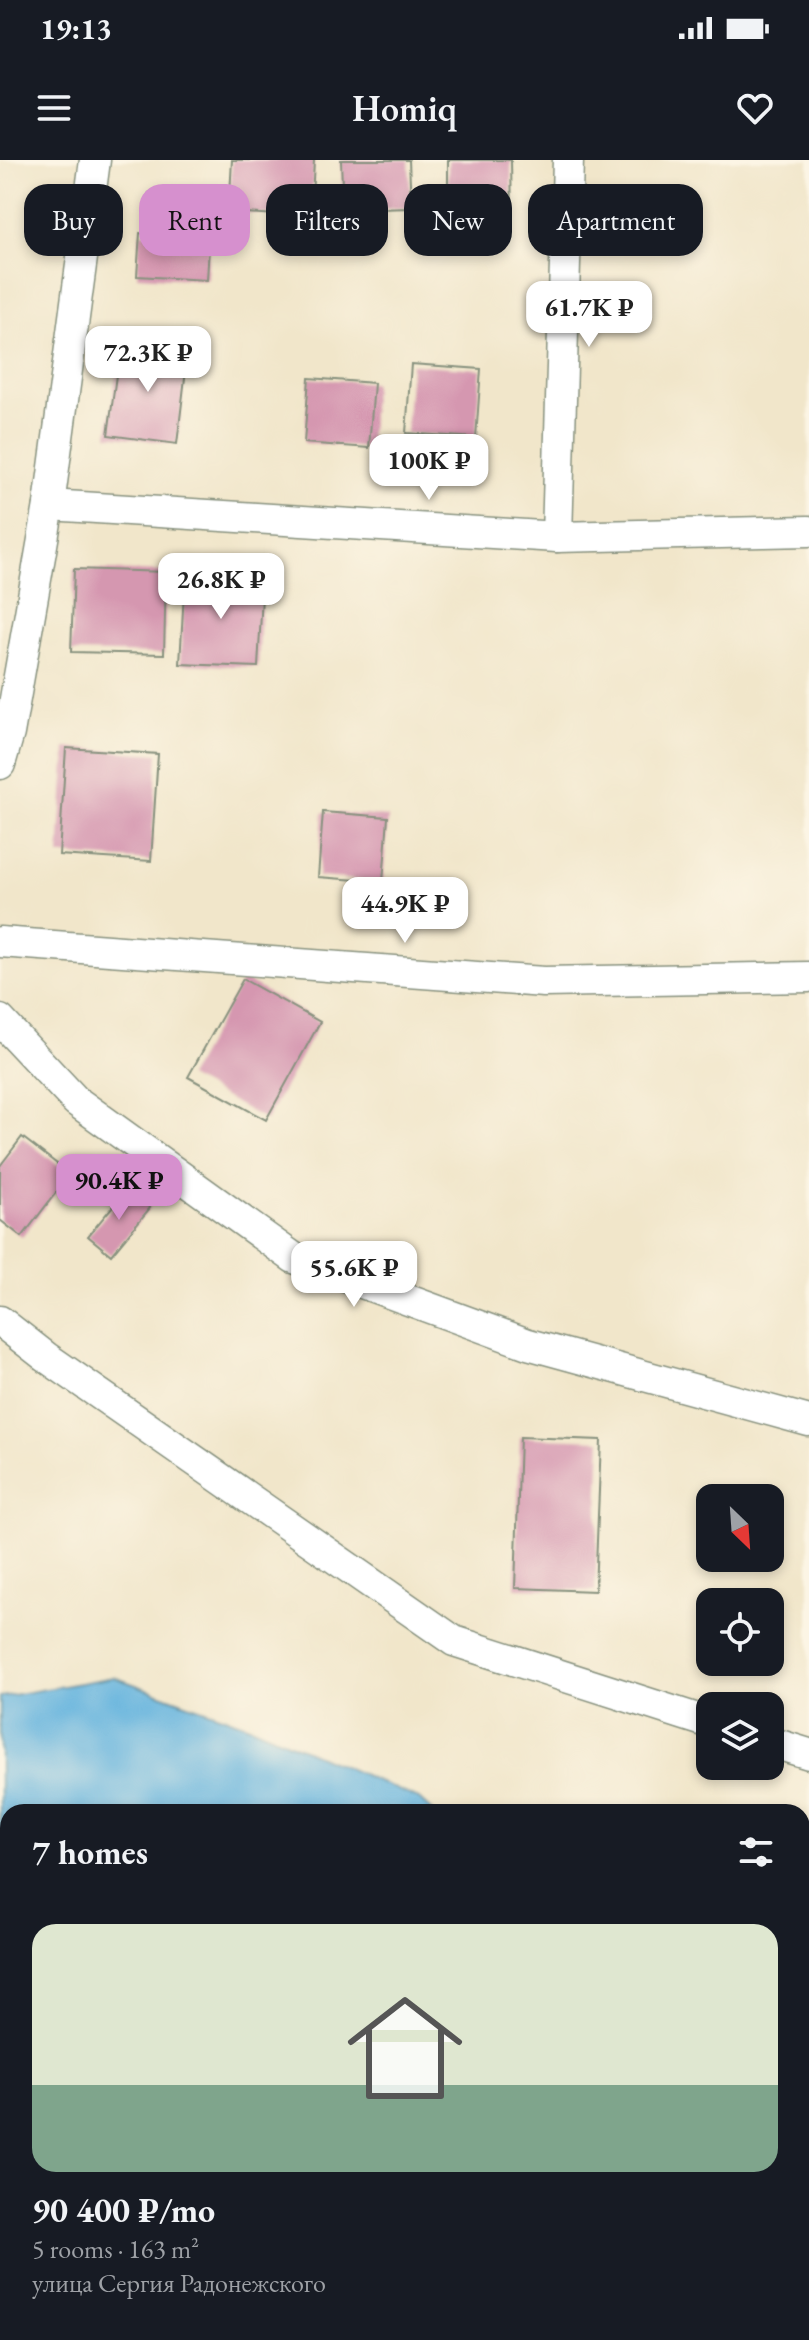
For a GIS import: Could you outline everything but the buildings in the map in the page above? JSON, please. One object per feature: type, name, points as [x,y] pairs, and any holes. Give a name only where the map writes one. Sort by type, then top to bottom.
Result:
[{"type":"street","points":[[0,764],[9,733],[49,505],[95,160]]},
{"type":"street","points":[[557,537],[568,160]]},
{"type":"street","points":[[49,505],[557,537],[809,531]]},
{"type":"street","points":[[0,942],[544,982],[809,977]]},
{"type":"street","points":[[0,1020],[76,1101],[294,1258],[528,1344],[809,1421]]},
{"type":"street","points":[[0,1321],[46,1357],[454,1641],[696,1719]]},
{"type":"street","points":[[784,1746],[809,1754]]},
{"type":"water","points":[[114,1677],[255,1728],[424,1804],[0,1804],[0,1697]]}]
